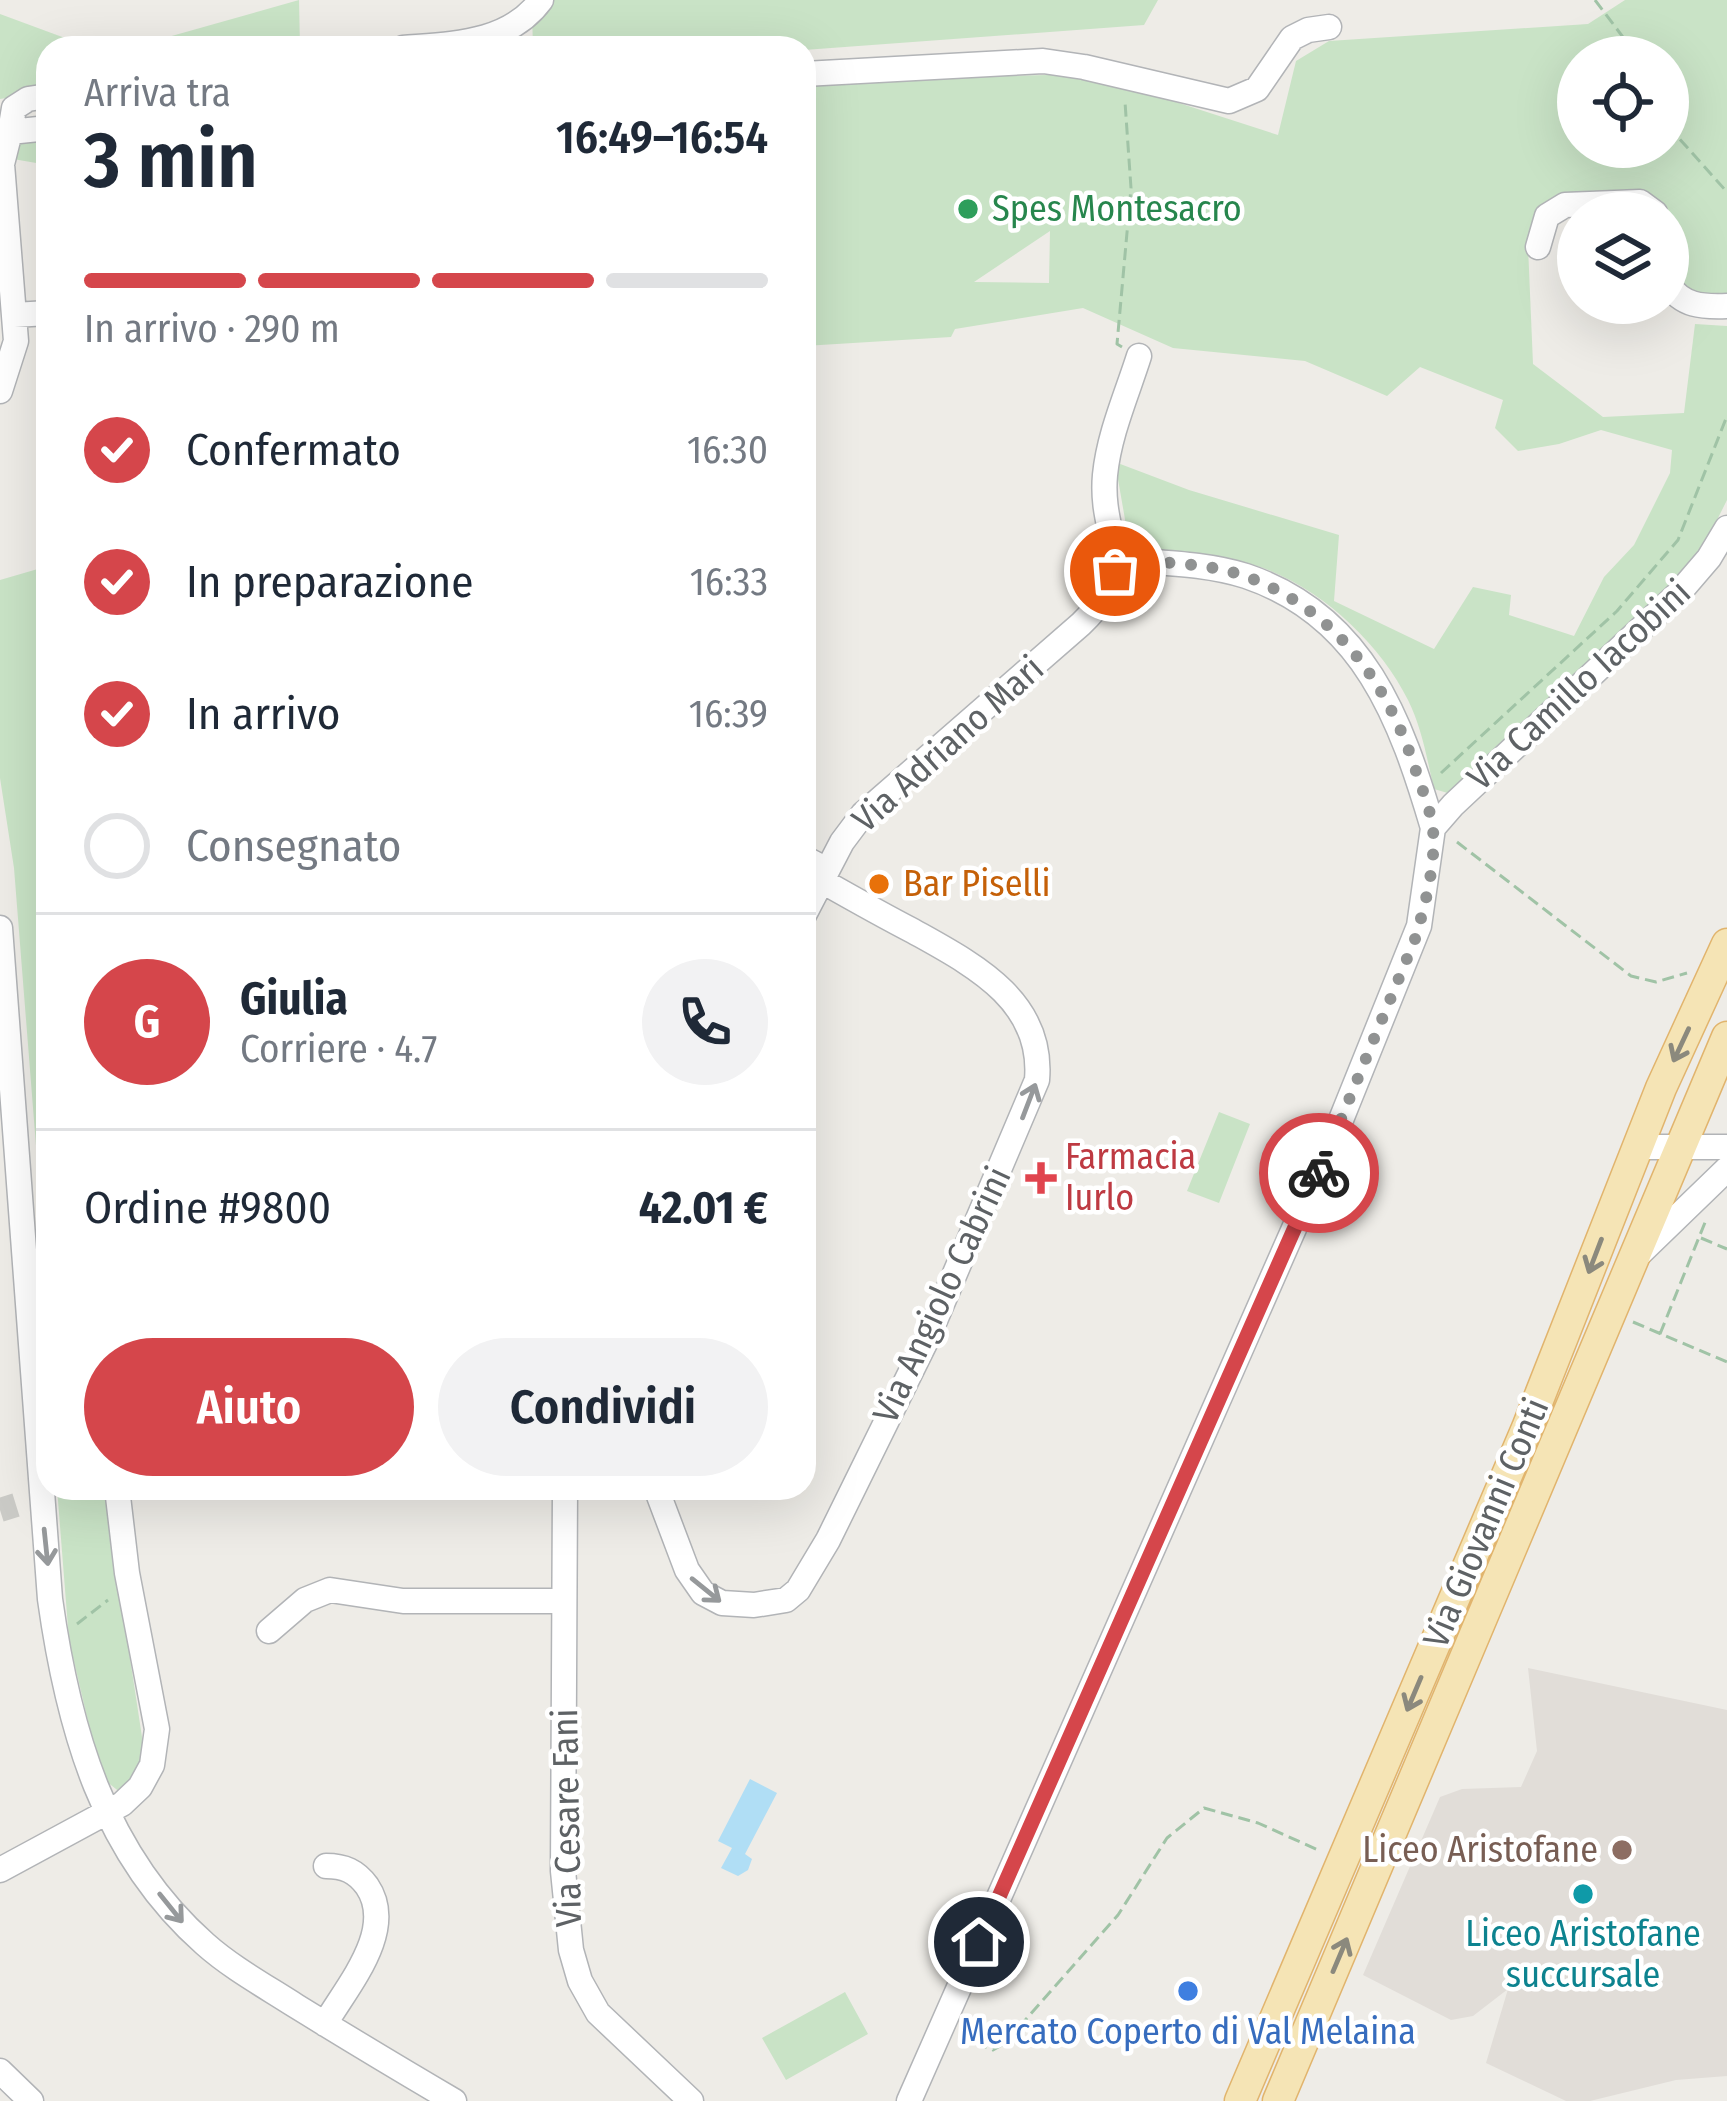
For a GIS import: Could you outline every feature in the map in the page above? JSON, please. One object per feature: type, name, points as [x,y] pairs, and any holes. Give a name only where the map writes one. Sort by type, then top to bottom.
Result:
[{"type":"main road","name":"Via Giovanni Conti","points":[[1240,2101],[1527,1428],[1637,1147],[1724,951]]},
{"type":"main road","name":"Via Giovanni Conti","points":[[1278,2101],[1727,1037]]},
{"type":"street","points":[[489,36],[524,19],[541,0]]},
{"type":"street","points":[[816,73],[1043,61],[1216,100],[1235,99],[1257,89],[1292,38],[1329,27]]},
{"type":"street","points":[[0,391],[15,350],[1,164],[14,109],[36,98]]},
{"type":"street","points":[[10,132],[36,129]]},
{"type":"street","points":[[1538,247],[1547,216],[1557,208]]},
{"type":"street","points":[[1689,303],[1727,306]]},
{"type":"street","points":[[14,315],[36,314]]},
{"type":"street","points":[[909,2101],[1330,1148],[1424,907],[1433,828],[1400,725],[1355,650],[1282,593],[1241,575],[1117,559],[1105,473],[1139,356]]},
{"type":"street","name":"Via Camillo Iacobini","points":[[1433,828],[1679,593],[1727,528]]},
{"type":"street","name":"Via Adriano Mari","points":[[818,870],[862,814],[1089,617],[1108,589],[1117,559]]},
{"type":"street","name":"Via Angiolo Cabrini","points":[[661,1500],[687,1570],[703,1593],[722,1603],[764,1605],[786,1600],[798,1590],[828,1540],[928,1337],[1037,1080],[1029,1026],[1006,992],[969,963],[818,870]]},
{"type":"street","points":[[0,928],[36,1416]]},
{"type":"street","points":[[1637,1147],[1727,1147]]},
{"type":"street","points":[[1632,1261],[1687,1208],[1723,1182]]},
{"type":"street","points":[[16,1505],[36,1499]]},
{"type":"street","points":[[42,1500],[57,1640],[89,1777],[133,1860],[189,1930],[226,1961],[454,2101]]},
{"type":"street","points":[[0,1870],[107,1813],[144,1781],[157,1746],[119,1500]]},
{"type":"street","name":"Via Cesare Fani","points":[[565,1500],[563,1871],[574,1967],[605,2021],[691,2101]]},
{"type":"street","points":[[269,1631],[304,1600],[330,1590],[403,1601],[565,1601]]},
{"type":"street","points":[[325,2024],[371,1944],[377,1916],[363,1880],[345,1868],[326,1866]]},
{"type":"street","points":[[0,2071],[31,2101]]},
{"type":"path","points":[[1595,0],[1622,36]]},
{"type":"path","points":[[1124,77],[1131,188],[1117,344],[1139,356]]},
{"type":"path","points":[[1689,149],[1727,192]]},
{"type":"path","points":[[1422,791],[1618,610],[1678,540],[1727,416]]},
{"type":"path","points":[[1433,828],[1468,849],[1631,976],[1656,982],[1724,951]]},
{"type":"path","points":[[1687,1208],[1708,1221],[1660,1334],[1727,1362]]},
{"type":"path","points":[[1700,1238],[1727,1249]]},
{"type":"path","points":[[57,1640],[129,1584]]},
{"type":"path","points":[[940,2030],[993,2050],[1005,2043],[1118,1915],[1167,1838],[1204,1808],[1258,1823],[1342,1861]]},
{"type":"shaded area","name":"Liceo Aristofane","points":[[1528,1668],[1727,1710],[1727,2076],[1676,2080],[1590,2101],[1566,2101],[1486,2063],[1508,1989],[1473,2016],[1451,2020],[1363,1975],[1440,1797],[1462,1789],[1521,1787],[1537,1751]]},
{"type":"green space","points":[[299,0],[300,36],[172,36]]},
{"type":"green space","points":[[544,0],[1158,0],[1144,25],[816,49],[816,36],[533,36],[532,14]]},
{"type":"green space","points":[[1625,0],[1727,0],[1727,297],[1689,292],[1689,192],[1557,192],[1557,217],[1528,246],[1533,364],[1603,417],[1684,413],[1695,324],[1727,326],[1727,500],[1689,576],[1451,794],[1434,789],[1417,722],[1396,678],[1362,636],[1320,599],[1250,564],[1130,548],[1115,462],[1189,490],[1339,535],[1334,601],[1434,649],[1473,587],[1511,595],[1509,615],[1574,636],[1604,577],[1634,545],[1670,473],[1672,450],[1601,430],[1518,451],[1495,428],[1503,400],[1420,367],[1387,396],[1305,361],[1173,348],[1083,308],[955,329],[951,337],[816,345],[816,81],[1089,74],[1278,135],[1296,61],[1329,41],[1588,24]],"holes":[[[1050,231],[1049,283],[974,282]]]},
{"type":"green space","points":[[0,14],[60,36],[36,36],[36,93],[0,99]]},
{"type":"green space","points":[[36,134],[36,163],[7,158],[13,137]]},
{"type":"green space","points":[[36,570],[36,1146],[14,868],[0,778],[0,580]]},
{"type":"green space","points":[[1219,1112],[1250,1124],[1219,1203],[1187,1191]]},
{"type":"green space","points":[[58,1500],[106,1500],[144,1750],[137,1777],[121,1793],[101,1777],[69,1640]]},
{"type":"green space","points":[[845,1992],[868,2034],[786,2080],[762,2038]]},
{"type":"water","points":[[750,1779],[777,1793],[745,1854],[752,1859],[748,1870],[738,1876],[721,1868],[732,1848],[718,1841]]},
{"type":"tunnel","points":[[0,1510],[16,1505]]},
{"type":"way so far","points":[[1115,571],[1117,559],[1200,567],[1252,578],[1282,593],[1355,650],[1379,685],[1406,742],[1433,828],[1424,907],[1319,1173]]},
{"type":"place","name":"Spes Montesacro","points":[[968,209]]},
{"type":"place","name":"Bar Piselli","points":[[879,884]]},
{"type":"place","name":"Farmacia Iurlo","points":[[1041,1178]]},
{"type":"place","name":"Liceo Aristofane","points":[[1622,1850]]},
{"type":"place","name":"Liceo Aristofane succursale","points":[[1583,1894]]},
{"type":"place","name":"Mercato Coperto di Val Melaina","points":[[1188,1991]]},
{"type":"route","points":[[979,1942],[1319,1173]]}]
